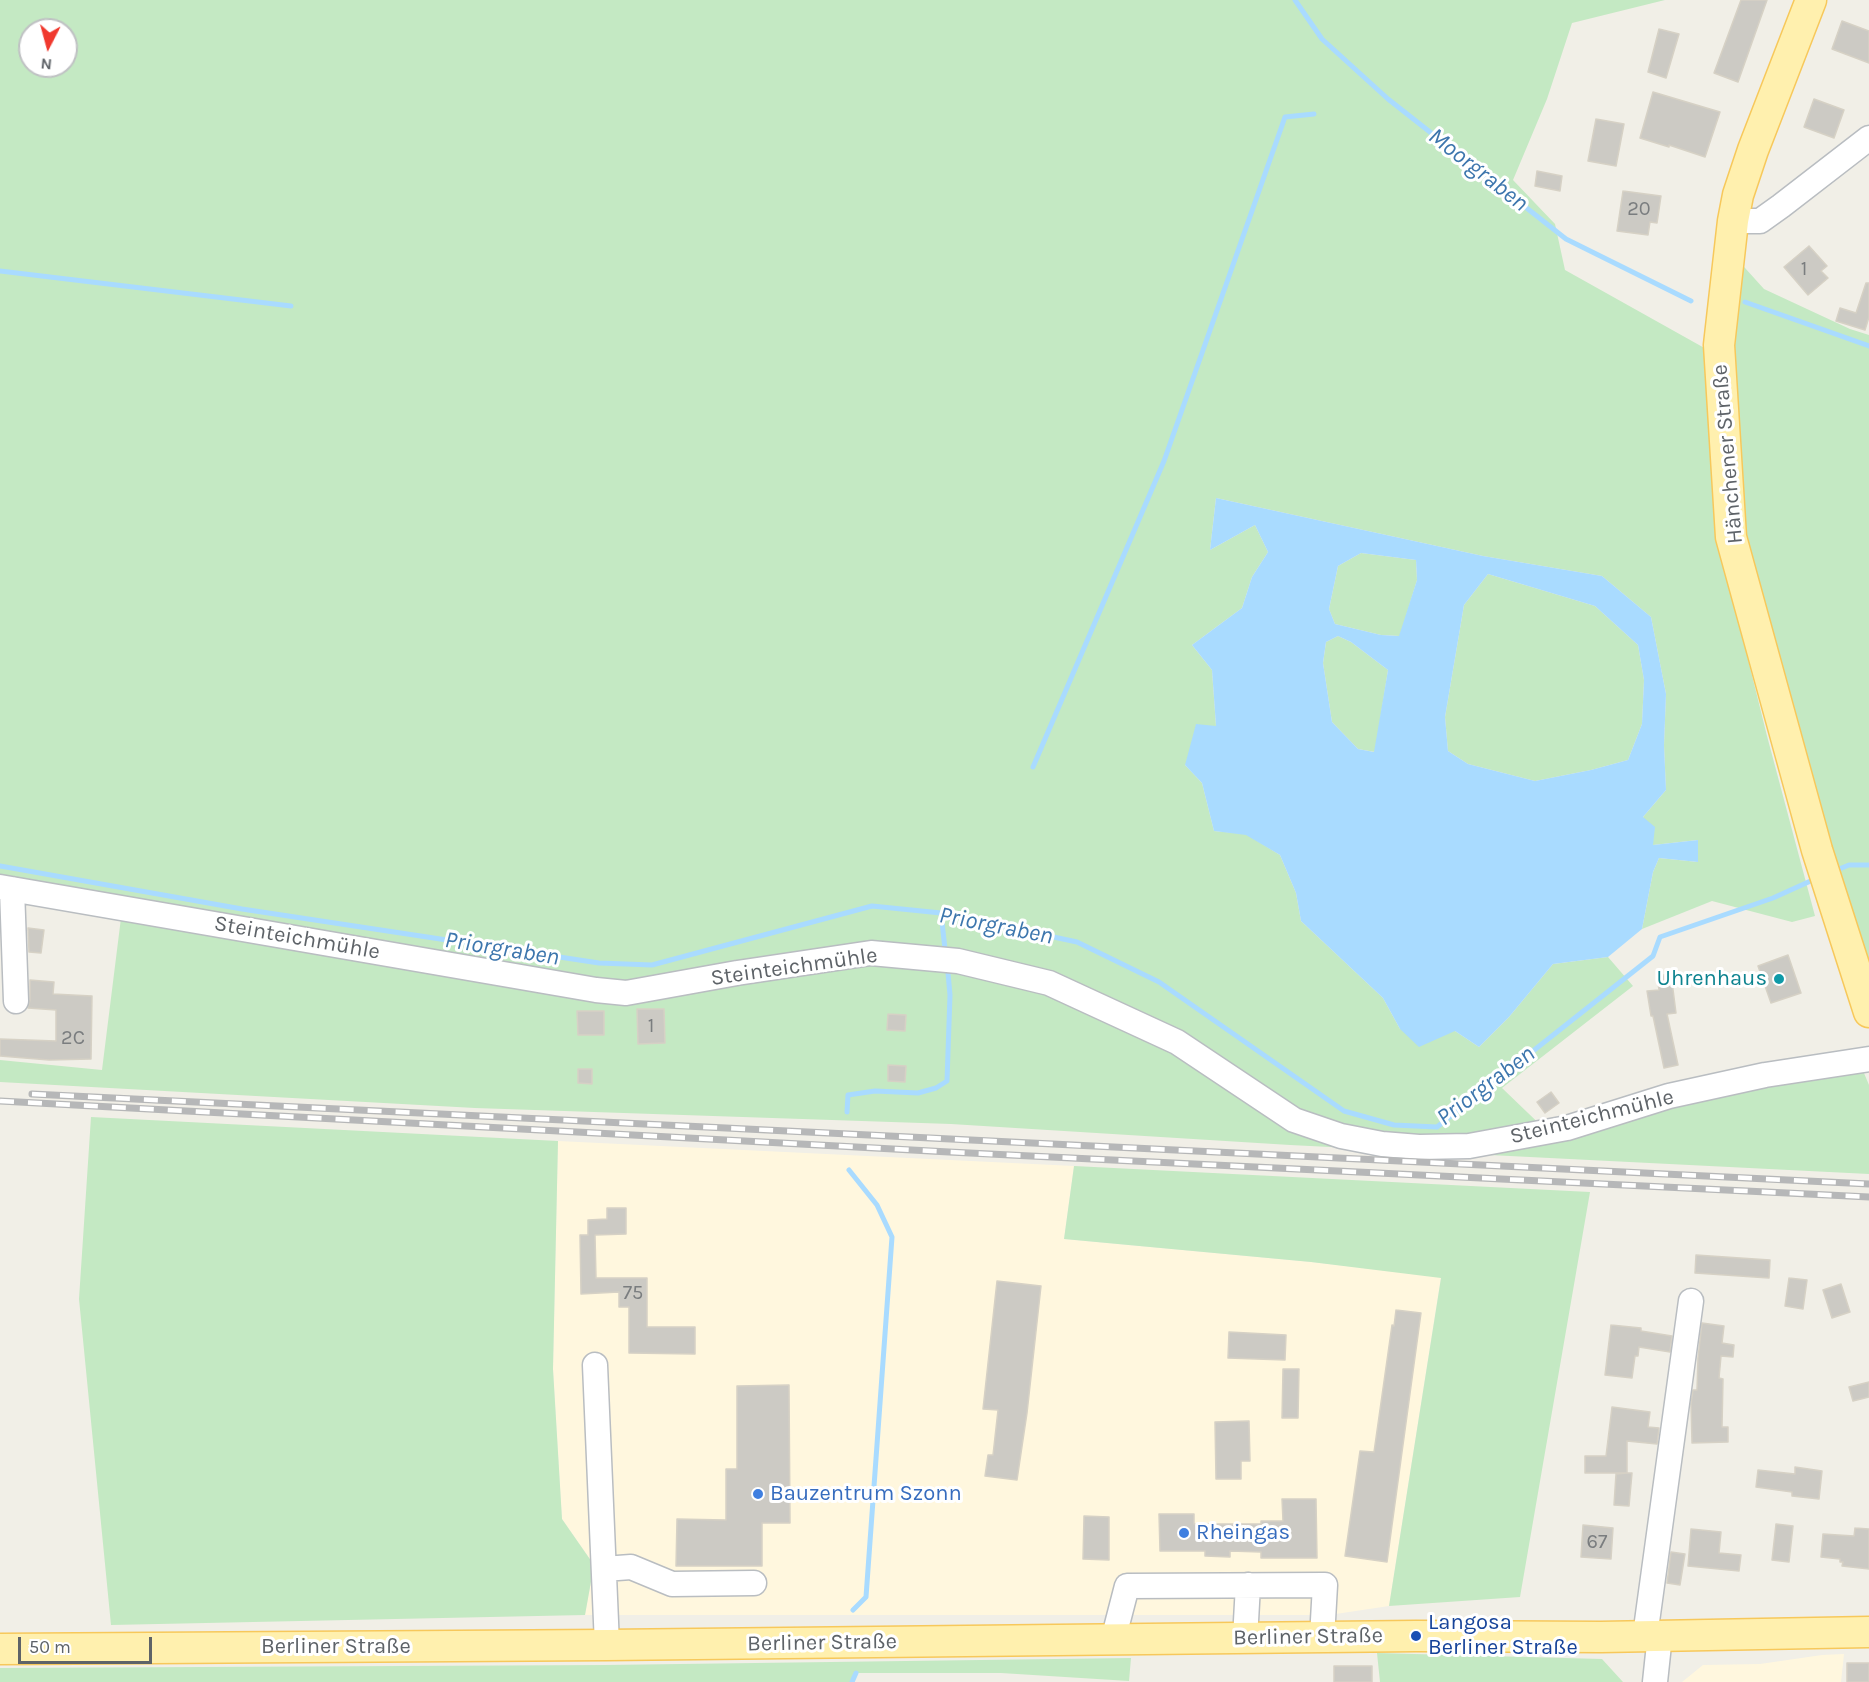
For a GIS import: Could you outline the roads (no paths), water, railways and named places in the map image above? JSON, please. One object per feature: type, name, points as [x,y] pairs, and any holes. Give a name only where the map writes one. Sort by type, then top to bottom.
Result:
[{"type":"main road","name":"Hänchener Straße","points":[[1811,0],[1738,195],[1719,345],[1731,537],[1821,864],[1869,1012]]},
{"type":"main road","name":"Berliner Straße","points":[[0,1649],[1652,1636],[1869,1632]]},
{"type":"street","points":[[1733,221],[1760,220],[1869,138]]},
{"type":"street","points":[[6,888],[16,1001]]},
{"type":"street","name":"Steinteichmühle","points":[[6,888],[596,990],[626,993],[871,952],[958,961],[1049,983],[1178,1042],[1294,1120],[1341,1136],[1382,1144],[1419,1147],[1469,1146],[1568,1128],[1670,1096],[1765,1074],[1869,1059]]},
{"type":"street","points":[[1655,1682],[1652,1636],[1691,1301]]},
{"type":"street","points":[[595,1365],[607,1645]]},
{"type":"street","points":[[604,1569],[632,1568],[672,1584],[754,1583]]},
{"type":"street","points":[[1113,1640],[1127,1586],[1325,1585],[1322,1638]]},
{"type":"street","points":[[1245,1639],[1248,1586]]},
{"type":"water","points":[[1216,498],[1483,556],[1602,576],[1651,617],[1666,694],[1664,745],[1666,790],[1643,817],[1655,827],[1653,845],[1698,840],[1698,862],[1659,858],[1653,872],[1642,929],[1608,957],[1553,964],[1509,1017],[1479,1047],[1455,1031],[1419,1047],[1400,1029],[1383,998],[1301,921],[1296,893],[1280,855],[1246,835],[1214,831],[1202,783],[1185,765],[1196,724],[1216,726],[1212,670],[1192,645],[1242,608],[1252,577],[1268,552],[1255,525],[1210,550]],"holes":[[[1361,553],[1416,560],[1417,580],[1399,636],[1381,635],[1335,624],[1329,609],[1338,566]],[[1488,574],[1595,606],[1638,645],[1644,680],[1642,724],[1628,760],[1535,781],[1468,764],[1448,751],[1445,717],[1464,605]],[[1338,636],[1351,642],[1388,670],[1374,752],[1358,749],[1332,722],[1323,663],[1326,642]]]},
{"type":"waterway","name":"Moorgraben","points":[[1295,0],[1322,39],[1388,99],[1566,239],[1691,301]]},
{"type":"waterway","points":[[1033,767],[1164,461],[1285,117],[1314,114]]},
{"type":"waterway","points":[[0,271],[291,306]]},
{"type":"waterway","name":"Moorgraben","points":[[1745,302],[1869,346]]},
{"type":"waterway","name":"Priorgraben","points":[[1832,872],[1849,865],[1869,865]]},
{"type":"waterway","name":"Priorgraben","points":[[0,866],[242,909],[599,963],[652,965],[872,906],[941,913],[1077,942],[1159,982],[1344,1111],[1394,1125],[1437,1127],[1653,956],[1660,937],[1773,898],[1815,879]]},
{"type":"waterway","points":[[941,913],[945,949]]},
{"type":"waterway","points":[[847,1112],[848,1095],[875,1091],[918,1093],[936,1088],[947,1081],[950,995],[948,973]]},
{"type":"waterway","points":[[849,1170],[877,1205],[892,1237],[866,1597],[853,1610]]},
{"type":"waterway","points":[[852,1682],[856,1673]]},
{"type":"railway","points":[[32,1094],[1869,1184]]},
{"type":"railway","points":[[0,1101],[949,1152],[1869,1197]]},
{"type":"place","name":"Uhrenhaus","points":[[1779,979]]},
{"type":"place","name":"Bauzentrum Szonn","points":[[758,1494]]},
{"type":"place","name":"Rheingas","points":[[1184,1533]]},
{"type":"place","name":"Langosa Berliner Straße","points":[[1416,1636]]}]
